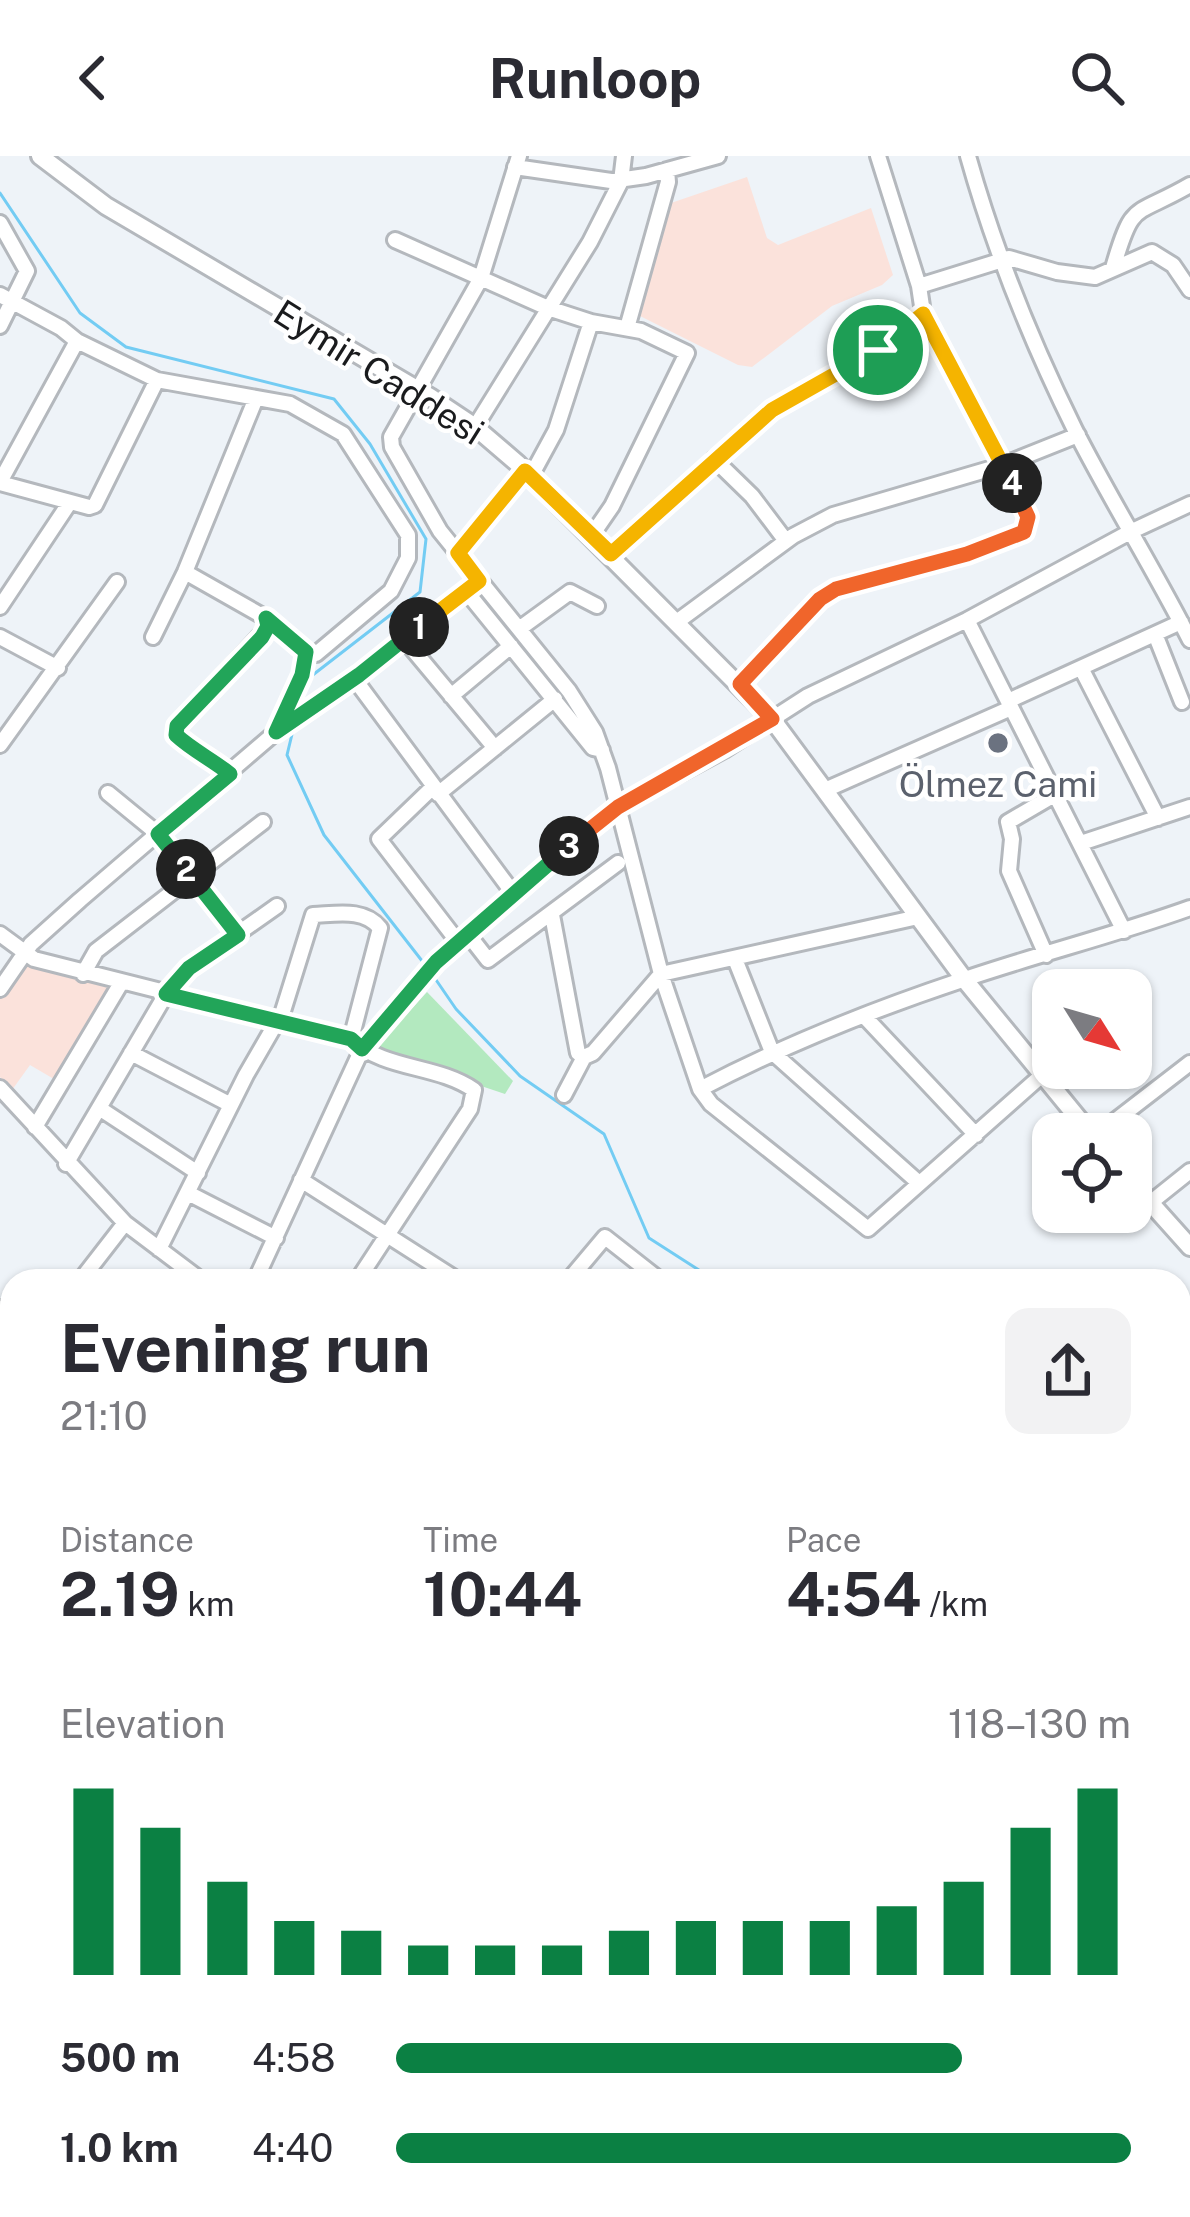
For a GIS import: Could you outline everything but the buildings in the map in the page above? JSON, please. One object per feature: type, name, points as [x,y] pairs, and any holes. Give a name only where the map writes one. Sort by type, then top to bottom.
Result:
[{"type":"main road","name":"Eymir Caddesi","points":[[40,156],[106,206],[417,389],[475,427],[528,473],[772,719],[1032,1065]]},
{"type":"main road","name":"Eymir Caddesi","points":[[1053,1089],[1075,1113]]},
{"type":"main road","points":[[1152,1205],[1190,1247]]},
{"type":"street","points":[[475,427],[590,242],[621,181],[624,156]]},
{"type":"street","points":[[718,156],[621,181],[517,162],[481,278],[391,437],[392,447],[440,531],[581,709],[602,750],[661,974],[700,1089],[711,1104],[865,1228],[876,1225],[1032,1084]]},
{"type":"street","points":[[740,684],[820,599],[836,589],[967,554],[1024,532],[1028,517],[923,314],[919,286],[878,156]]},
{"type":"street","points":[[968,156],[1000,260],[1078,435],[1190,640]]},
{"type":"street","points":[[626,328],[668,182],[667,170]]},
{"type":"street","points":[[1113,268],[1131,215],[1190,185]]},
{"type":"street","points":[[0,223],[27,271],[7,298],[0,326]]},
{"type":"street","points":[[394,240],[548,308],[626,328],[687,353],[612,506],[592,536]]},
{"type":"street","points":[[1120,241],[1139,256]]},
{"type":"street","points":[[919,286],[1009,258],[1095,277],[1152,252],[1173,265],[1190,290]]},
{"type":"street","points":[[7,298],[77,341],[157,380],[290,404],[343,434],[408,535],[408,558],[391,591],[316,654],[306,652],[266,618],[185,572]]},
{"type":"street","points":[[611,554],[772,410],[878,350],[923,314]]},
{"type":"street","points":[[458,553],[528,473],[556,430],[591,322]]},
{"type":"street","points":[[77,341],[0,482],[95,505],[157,380]]},
{"type":"street","points":[[152,638],[185,572],[256,398]]},
{"type":"street","points":[[678,621],[786,541],[833,515],[1003,465],[1078,435]]},
{"type":"street","points":[[714,459],[752,496],[786,541]]},
{"type":"street","points":[[0,607],[70,502]]},
{"type":"street","points":[[357,1044],[462,937],[618,807],[808,696],[1190,504]]},
{"type":"street","points":[[0,989],[24,955],[80,900],[276,732],[359,675],[479,581]]},
{"type":"street","points":[[0,745],[117,583]]},
{"type":"street","points":[[466,591],[593,748],[602,750]]},
{"type":"street","points":[[519,629],[570,592],[597,606]]},
{"type":"street","points":[[230,774],[183,742],[176,735],[177,726],[262,637],[268,626],[266,618]]},
{"type":"street","points":[[967,620],[1124,931]]},
{"type":"street","points":[[824,790],[1181,622]]},
{"type":"street","points":[[1155,634],[1182,702]]},
{"type":"street","points":[[0,637],[58,668]]},
{"type":"street","points":[[404,639],[495,748]]},
{"type":"street","points":[[451,696],[511,646]]},
{"type":"street","points":[[276,732],[302,675],[306,652]]},
{"type":"street","points":[[1081,668],[1158,818]]},
{"type":"street","points":[[359,675],[358,688],[513,892]]},
{"type":"street","points":[[556,699],[435,790],[379,839],[462,937],[488,960],[619,862]]},
{"type":"street","points":[[108,793],[158,834],[238,935]]},
{"type":"street","points":[[1046,955],[1009,871],[1012,839],[1008,822],[1056,794]]},
{"type":"street","points":[[1081,844],[1190,807]]},
{"type":"street","points":[[83,974],[96,951],[263,822]]},
{"type":"street","points":[[66,1163],[166,994],[189,968],[277,906]]},
{"type":"street","points":[[700,1089],[772,1052],[964,979],[1190,908]]},
{"type":"street","points":[[159,1249],[278,1020],[298,972],[313,915],[357,914],[375,921],[380,936],[357,1044],[261,1269]]},
{"type":"street","points":[[551,915],[578,1053],[584,1057]]},
{"type":"street","points":[[564,1095],[584,1057],[661,974],[917,916]]},
{"type":"street","points":[[0,934],[24,955],[83,974],[278,1020],[357,1044],[373,1056],[474,1090],[470,1109],[365,1269]]},
{"type":"street","points":[[735,959],[772,1052],[919,1183]]},
{"type":"street","points":[[35,1126],[121,983]]},
{"type":"street","points":[[864,1016],[976,1135]]},
{"type":"street","points":[[131,1053],[231,1105]]},
{"type":"street","points":[[1122,1113],[1190,1063]]},
{"type":"street","points":[[0,1088],[124,1223],[185,1269]]},
{"type":"street","points":[[99,1108],[197,1173]]},
{"type":"street","points":[[1152,1201],[1190,1171]]},
{"type":"street","points":[[301,1180],[441,1269]]},
{"type":"street","points":[[188,1193],[276,1238]]},
{"type":"street","points":[[89,1269],[124,1223]]},
{"type":"street","points":[[581,1269],[605,1237],[646,1269]]},
{"type":"shaded area","points":[[747,177],[767,238],[778,245],[871,208],[893,275],[882,285],[832,306],[752,367],[738,365],[638,315],[671,203]]},
{"type":"shaded area","points":[[24,960],[117,985],[59,1082],[30,1065],[12,1090],[0,1077],[0,998]]},
{"type":"green space","points":[[427,992],[513,1081],[505,1094],[374,1050]]},
{"type":"waterway","points":[[0,193],[80,313],[126,347],[334,399],[370,444],[426,539],[420,592],[305,681],[298,711]]},
{"type":"waterway","points":[[294,726],[287,755],[324,835],[426,966]]},
{"type":"waterway","points":[[432,974],[456,1009],[520,1076],[604,1134],[649,1238],[697,1269]]},
{"type":"place","name":"Ölmez Cami","points":[[998,743]]},
{"type":"route","points":[[923,314],[1028,517],[1024,532],[967,554],[836,589],[820,599],[740,684],[772,719],[618,807],[584,833],[436,962],[362,1049],[351,1039],[166,994],[189,968],[238,935],[158,834],[230,774],[183,742],[176,735],[177,726],[262,637],[268,626],[266,618],[306,652],[302,675],[276,732],[359,675],[479,581],[458,553],[525,471],[611,554],[772,410],[878,350],[923,314]]}]
